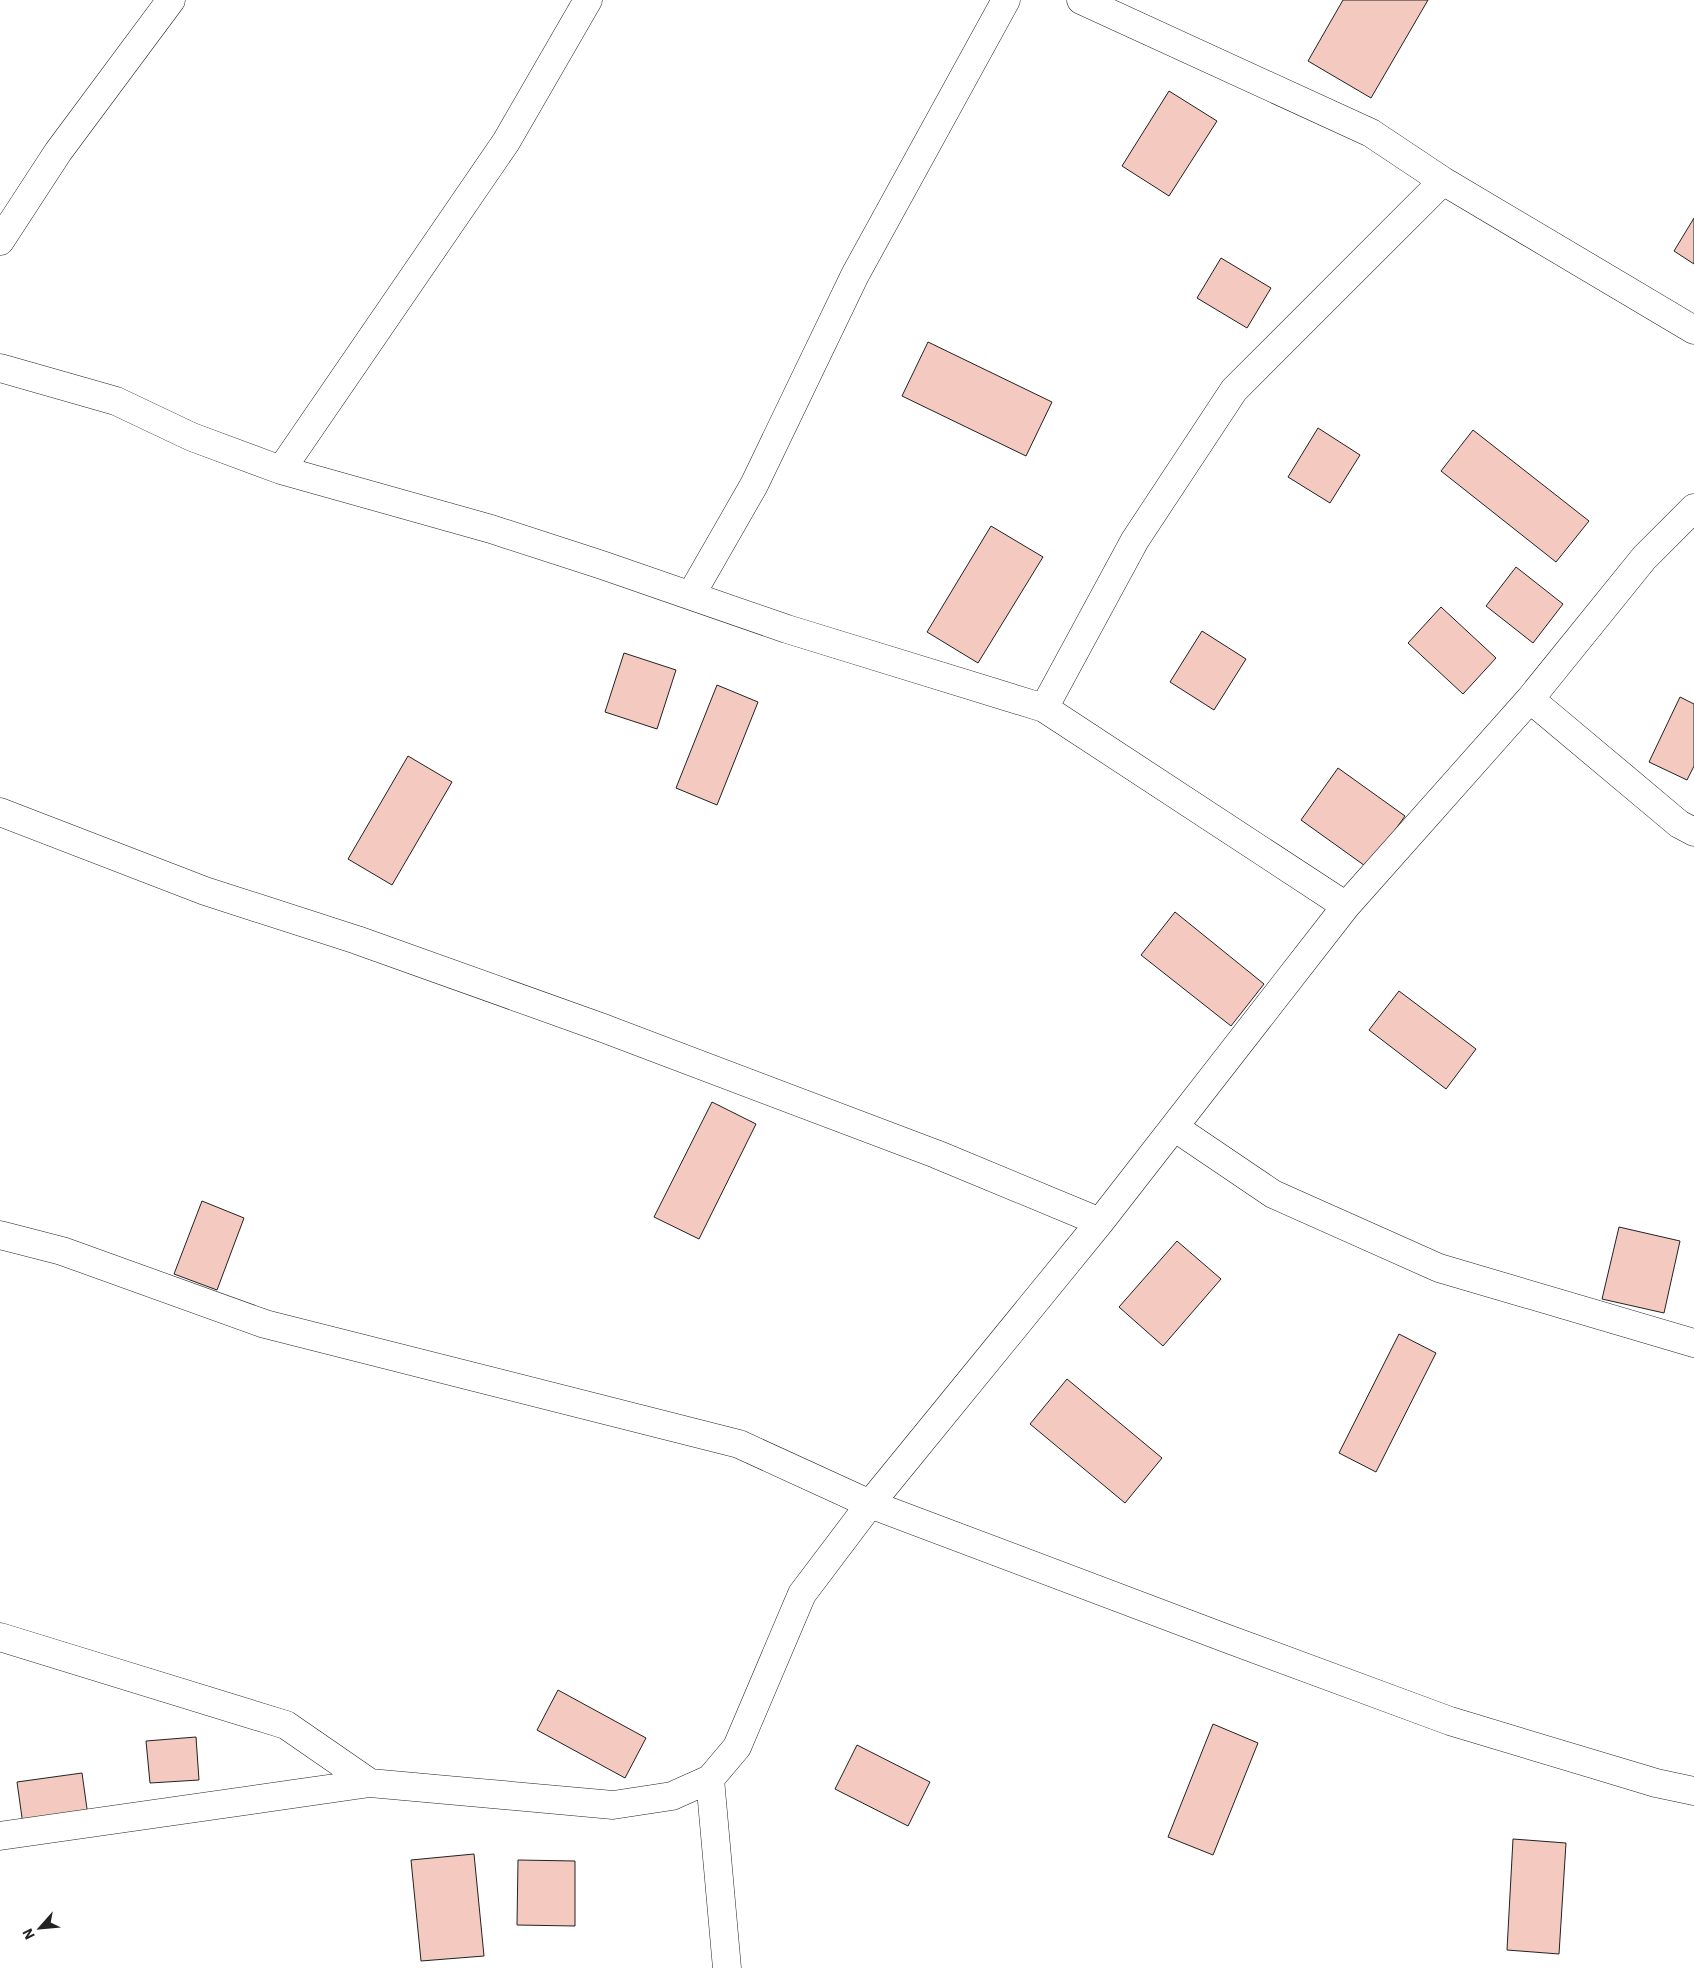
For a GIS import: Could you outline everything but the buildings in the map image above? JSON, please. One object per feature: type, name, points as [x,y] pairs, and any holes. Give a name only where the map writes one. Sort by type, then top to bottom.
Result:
[{"type":"street","points":[[0,241],[58,152],[171,0]]},
{"type":"street","points":[[281,470],[506,142],[588,0]]},
{"type":"street","points":[[691,596],[754,485],[856,275],[1006,0]]},
{"type":"street","points":[[1081,0],[1371,133],[1443,181],[1694,330]]},
{"type":"street","points":[[1044,708],[1135,540],[1234,390],[1443,181]]},
{"type":"street","points":[[0,368],[116,401],[192,437],[281,470],[492,529],[787,629],[1044,708],[1346,906]]},
{"type":"street","points":[[0,1836],[370,1783],[613,1805],[672,1796],[710,1779],[737,1747],[802,1594],[870,1504],[1100,1222],[1346,906],[1530,699],[1644,558],[1694,508]]},
{"type":"street","points":[[1530,699],[1679,824],[1694,832]]},
{"type":"street","points":[[0,812],[205,890],[357,940],[603,1028],[936,1154],[1100,1222]]},
{"type":"street","points":[[1174,1127],[1273,1194],[1439,1268],[1694,1343]]},
{"type":"street","points":[[0,1235],[62,1250],[266,1324],[739,1444],[870,1504],[1450,1721],[1656,1783],[1694,1791]]},
{"type":"street","points":[[0,1637],[286,1725],[370,1783]]},
{"type":"street","points":[[710,1779],[727,1968]]}]
